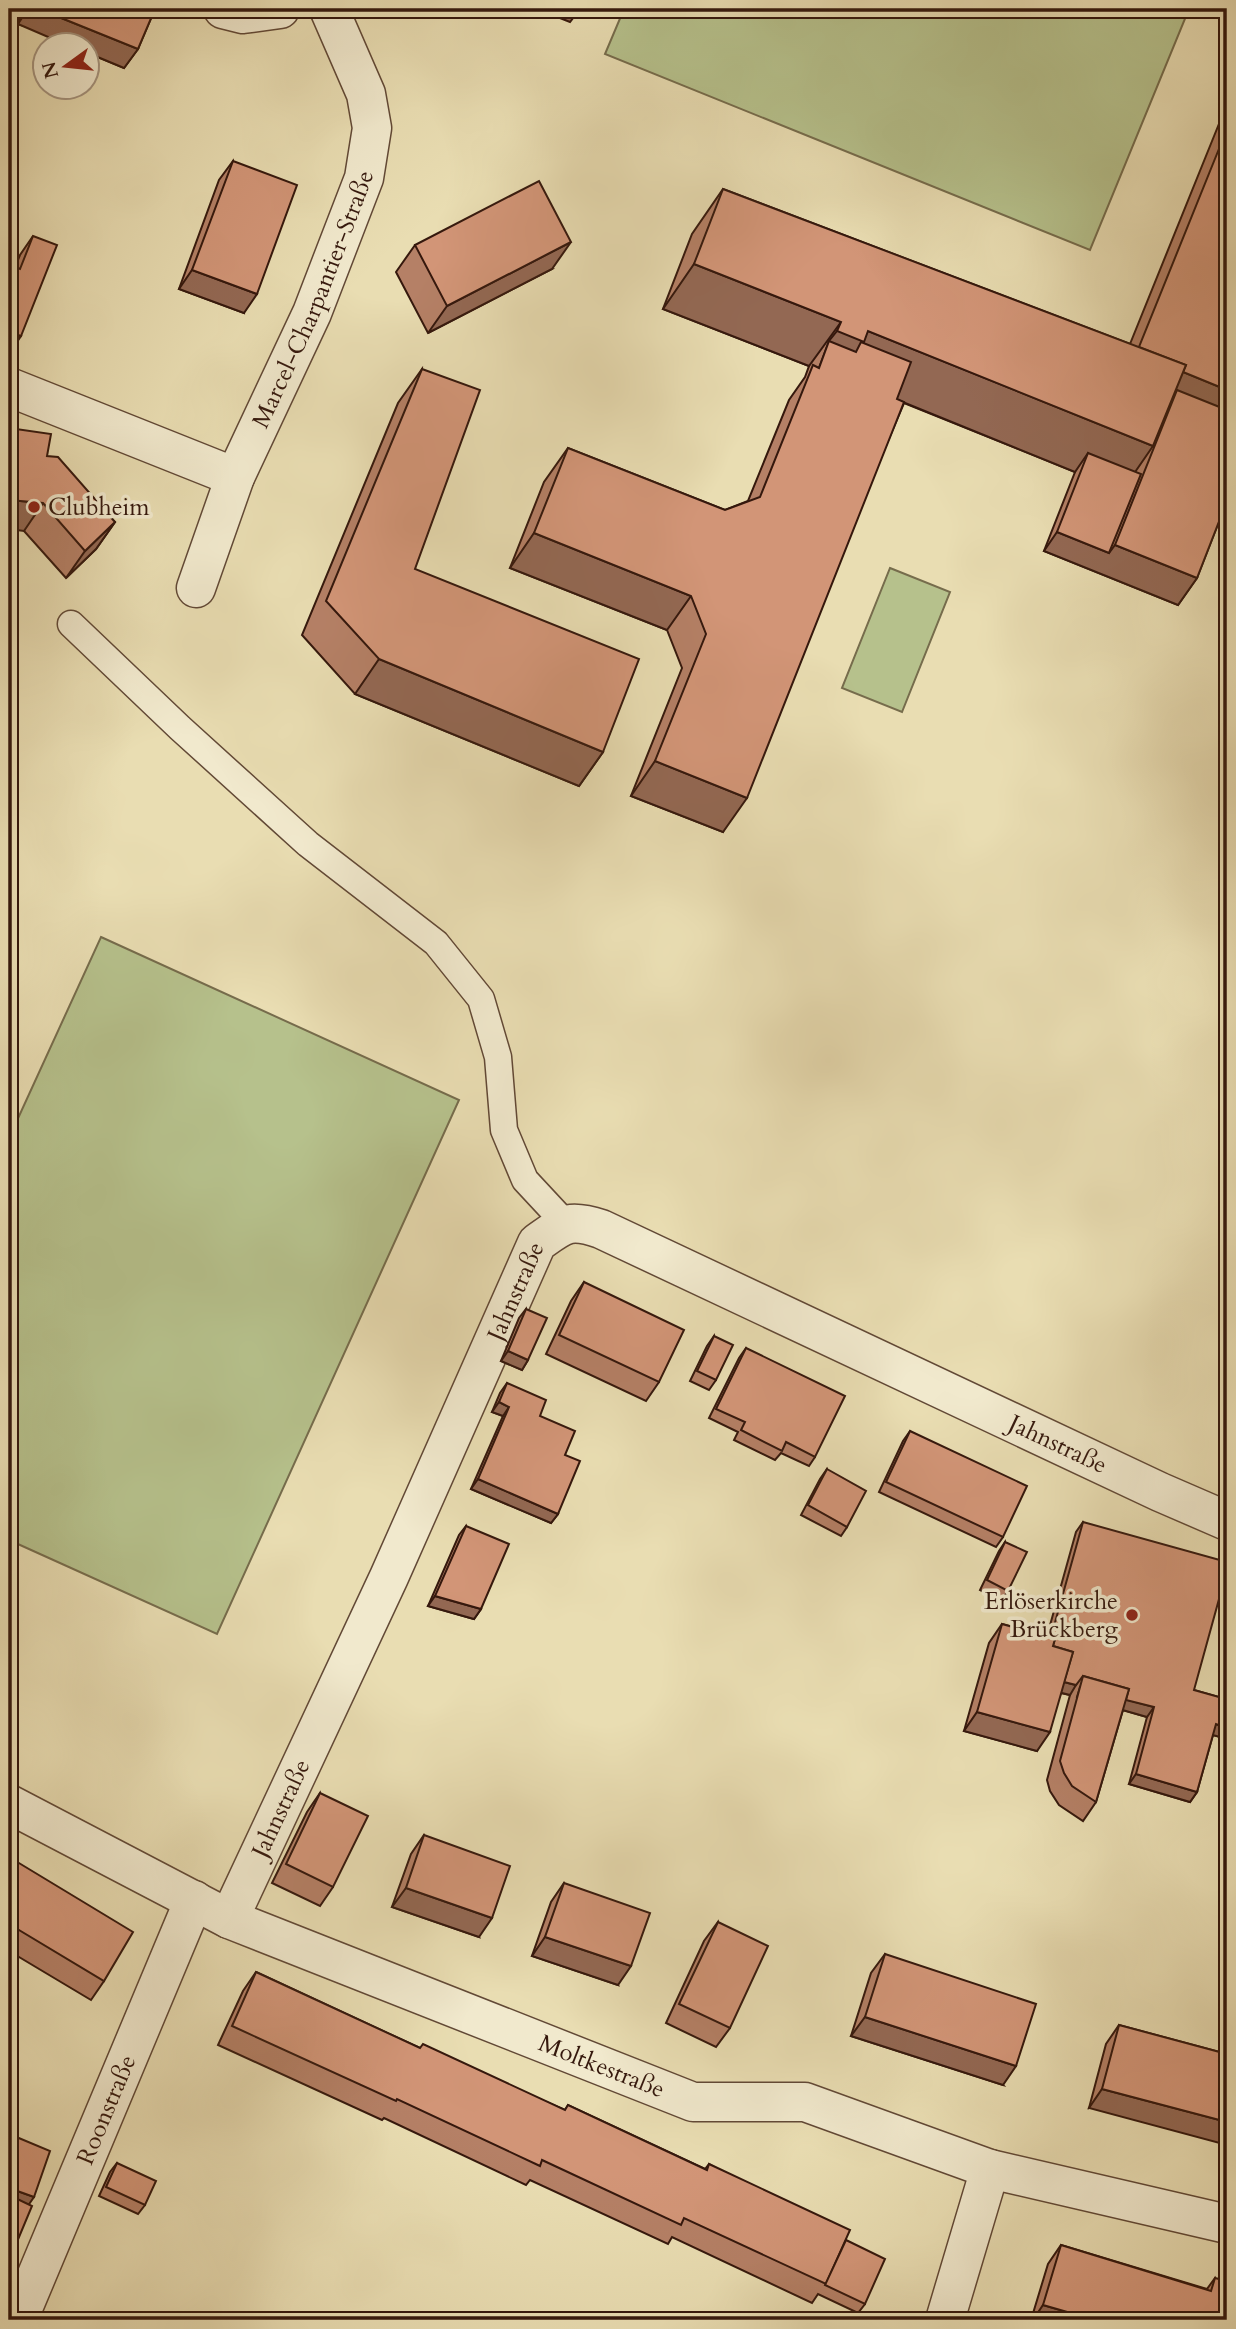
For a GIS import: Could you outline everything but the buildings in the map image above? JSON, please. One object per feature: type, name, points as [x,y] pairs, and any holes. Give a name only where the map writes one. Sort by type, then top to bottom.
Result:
[{"type":"street","points":[[223,9],[243,14],[280,9]]},
{"type":"street","name":"Marcel-Charpantier-Straße","points":[[197,588],[235,477],[312,313],[364,178],[372,128],[366,94],[330,9]]},
{"type":"street","points":[[9,387],[235,477]]},
{"type":"street","name":"Jahnstraße","points":[[229,1919],[388,1577],[537,1243],[565,1223],[585,1224],[601,1229],[1227,1521]]},
{"type":"street","name":"Moltkestraße","points":[[9,1804],[229,1919],[693,2102],[805,2102],[990,2169],[1227,2224]]},
{"type":"street","name":"Roonstraße","points":[[18,2320],[194,1900]]},
{"type":"street","points":[[945,2320],[990,2169]]},
{"type":"lane","points":[[71,624],[180,729],[308,844],[436,943],[481,999],[498,1057],[504,1130],[525,1181],[565,1223]]},
{"type":"green space","points":[[624,9],[1189,9],[1090,250],[605,54]]},
{"type":"green space","points":[[890,568],[950,592],[902,712],[842,688]]},
{"type":"green space","points":[[101,937],[459,1100],[217,1634],[9,1540],[9,1138]]},
{"type":"place","name":"Clubheim","points":[[34,507]]},
{"type":"place","name":"Erlöserkirche Brückberg","points":[[1132,1615]]}]
